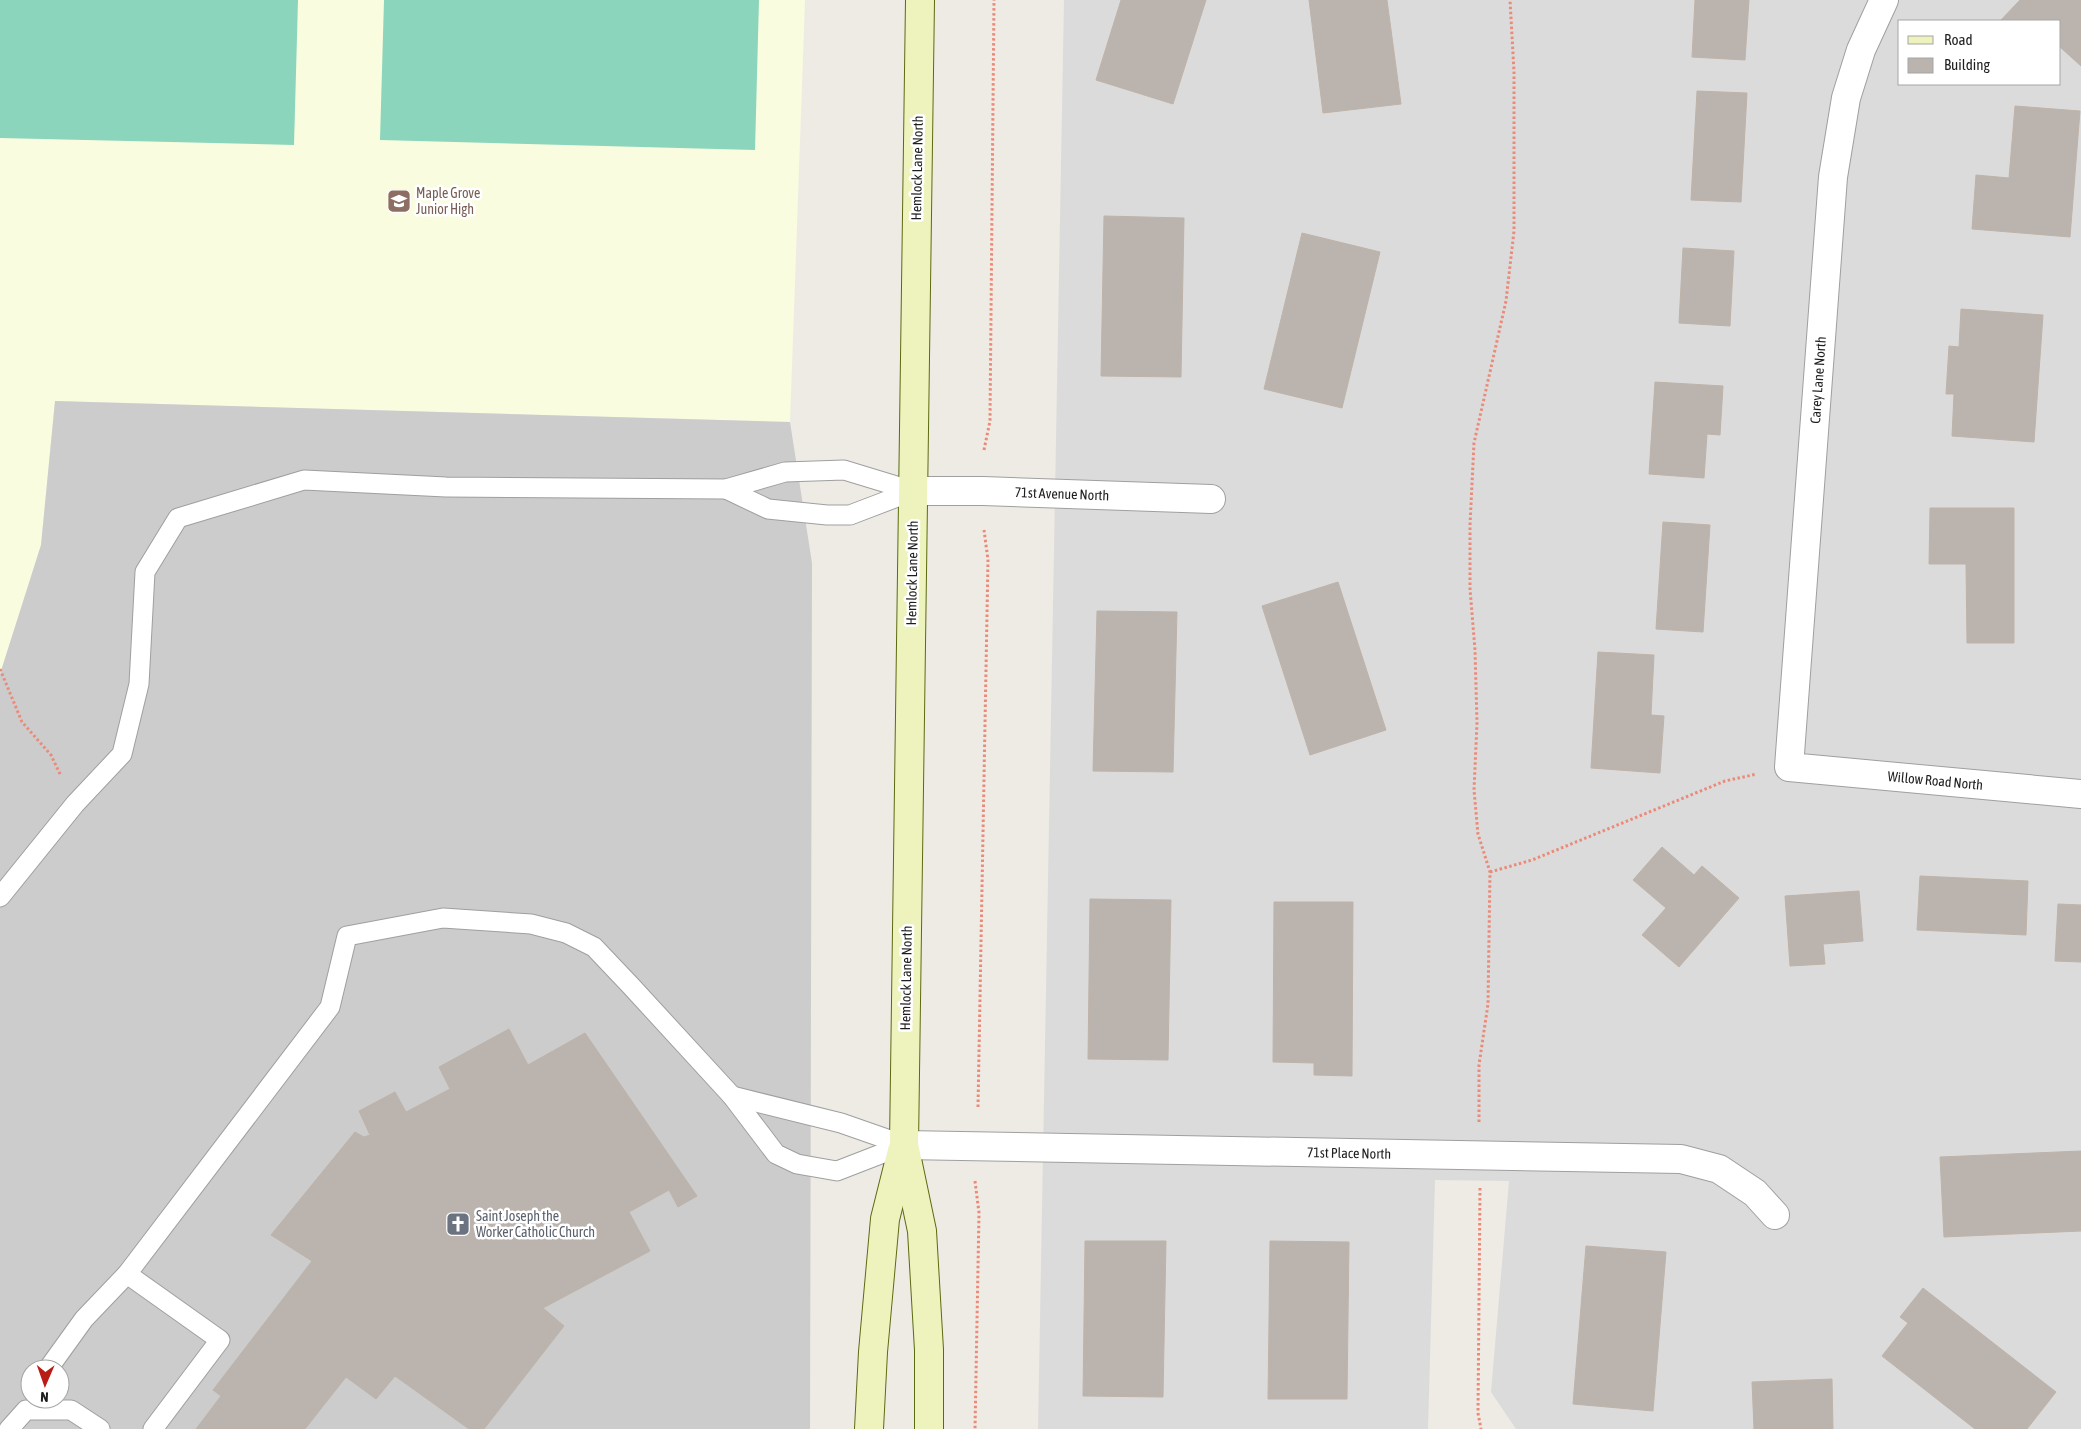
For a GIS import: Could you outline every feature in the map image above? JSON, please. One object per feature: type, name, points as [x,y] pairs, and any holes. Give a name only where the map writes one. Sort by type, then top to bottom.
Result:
[{"type":"main road","name":"Hemlock Lane North","points":[[920,0],[904,1145],[922,1231],[929,1350],[929,1429]]},
{"type":"main road","name":"Hemlock Lane North","points":[[869,1429],[872,1352],[885,1219],[904,1145]]},
{"type":"street","name":"Carey Lane North","points":[[1789,767],[1833,177],[1846,98],[1861,50],[1884,0]]},
{"type":"street","name":"71st Avenue North","points":[[914,491],[984,491],[1211,499]]},
{"type":"street","name":"Willow Road North","points":[[1789,767],[2081,794]]},
{"type":"street","name":"71st Place North","points":[[904,1145],[1681,1159],[1719,1169],[1755,1193],[1775,1215]]},
{"type":"lane","points":[[0,897],[75,804],[122,754],[139,684],[145,572],[178,518],[304,480],[446,486],[726,489],[785,472],[844,470],[914,491]]},
{"type":"lane","points":[[726,489],[768,509],[834,515],[850,515],[914,491]]},
{"type":"lane","points":[[55,1359],[84,1319],[127,1274],[330,1007],[346,936],[443,918],[531,924],[566,933],[594,946],[732,1096],[776,1154],[797,1164],[837,1171],[904,1145]]},
{"type":"lane","points":[[732,1096],[841,1123],[904,1145]]},
{"type":"lane","points":[[127,1274],[220,1340],[153,1429]]},
{"type":"lane","points":[[9,1429],[23,1409]]},
{"type":"lane","points":[[66,1409],[71,1410],[100,1429]]},
{"type":"path","points":[[984,450],[990,421],[994,0]]},
{"type":"path","points":[[1481,1429],[1478,1413],[1479,1065],[1488,1004],[1490,872],[1478,834],[1474,790],[1477,723],[1475,650],[1470,589],[1470,525],[1474,443],[1506,301],[1514,231],[1514,72],[1510,0]]},
{"type":"path","points":[[978,1107],[988,560],[984,530]]},
{"type":"path","points":[[0,669],[22,722],[51,755],[75,804]]},
{"type":"path","points":[[1490,872],[1532,860],[1725,781],[1789,767]]},
{"type":"path","points":[[975,1181],[979,1214],[975,1429]]},
{"type":"shaded area","name":"Maple Grove Junior High","points":[[0,0],[805,0],[790,422],[55,401],[41,545],[0,674]]},
{"type":"shaded area","points":[[1064,0],[2081,0],[2081,1429],[1516,1429],[1491,1392],[1509,1181],[1435,1180],[1428,1429],[1038,1429]]},
{"type":"shaded area","points":[[55,401],[790,422],[812,563],[810,1429],[0,1429],[0,674],[41,545]]},
{"type":"green space","points":[[0,0],[298,0],[294,145],[0,138]]},
{"type":"green space","points":[[384,0],[759,0],[755,150],[380,140]]},
{"type":"building","points":[[1121,0],[1206,0],[1173,104],[1096,80]]},
{"type":"building","points":[[1309,0],[1387,0],[1401,104],[1323,113]]},
{"type":"building","points":[[1695,0],[1749,0],[1745,60],[1692,57]]},
{"type":"building","points":[[2020,0],[2081,0],[2081,66],[2061,48],[2061,20],[2001,20]]},
{"type":"building","points":[[1697,91],[1747,93],[1741,202],[1691,200]]},
{"type":"building","points":[[2015,106],[2080,111],[2070,237],[1972,229],[1976,175],[2009,178]]},
{"type":"building","points":[[1104,216],[1184,218],[1181,377],[1101,376]]},
{"type":"building","points":[[1302,233],[1380,252],[1342,408],[1264,389]]},
{"type":"building","points":[[1683,248],[1734,251],[1730,326],[1679,323]]},
{"type":"building","points":[[1961,309],[2043,315],[2034,442],[1952,436],[1954,394],[1946,394],[1949,346],[1959,347]]},
{"type":"building","points":[[1655,382],[1723,386],[1720,435],[1707,434],[1704,478],[1649,474]]},
{"type":"building","points":[[1930,508],[2014,508],[2014,643],[1967,643],[1966,564],[1929,564]]},
{"type":"building","points":[[1663,522],[1710,525],[1703,632],[1656,629]]},
{"type":"building","points":[[1338,582],[1386,730],[1310,755],[1262,606]]},
{"type":"building","points":[[1097,611],[1177,612],[1173,772],[1093,771]]},
{"type":"building","points":[[1598,652],[1654,655],[1651,715],[1664,716],[1660,773],[1591,768]]},
{"type":"building","points":[[1662,847],[1694,875],[1702,866],[1739,898],[1679,967],[1642,935],[1666,908],[1633,880]]},
{"type":"building","points":[[1920,876],[2028,881],[2026,935],[1917,930]]},
{"type":"building","points":[[1859,891],[1863,941],[1823,944],[1825,964],[1790,966],[1785,896]]},
{"type":"building","points":[[1090,899],[1171,900],[1168,1060],[1088,1059]]},
{"type":"building","points":[[1274,902],[1353,902],[1352,1076],[1314,1075],[1314,1063],[1273,1062]]},
{"type":"building","points":[[2058,904],[2081,905],[2081,962],[2055,961]]},
{"type":"building","name":"Saint Joseph the Worker Catholic Church","points":[[509,1029],[528,1065],[585,1033],[697,1196],[678,1207],[669,1190],[629,1212],[650,1251],[543,1308],[564,1326],[484,1429],[469,1429],[395,1376],[376,1399],[346,1377],[305,1429],[196,1429],[221,1396],[213,1390],[312,1261],[271,1235],[355,1132],[364,1137],[370,1135],[359,1111],[395,1092],[406,1112],[450,1089],[439,1067]]},
{"type":"building","points":[[2081,1151],[2081,1231],[1944,1237],[1940,1157]]},
{"type":"building","points":[[1085,1241],[1166,1241],[1163,1397],[1083,1396]]},
{"type":"building","points":[[1270,1241],[1349,1242],[1347,1399],[1268,1399]]},
{"type":"building","points":[[1586,1246],[1666,1252],[1653,1411],[1573,1404]]},
{"type":"building","points":[[1923,1288],[2056,1392],[2027,1429],[1975,1429],[1882,1356],[1908,1323],[1900,1317]]},
{"type":"building","points":[[1832,1379],[1833,1429],[1754,1429],[1752,1382]]},
{"type":"place","name":"Maple Grove Junior High","points":[[399,201]]},
{"type":"place","name":"Saint Joseph the Worker Catholic Church","points":[[458,1224]]}]
